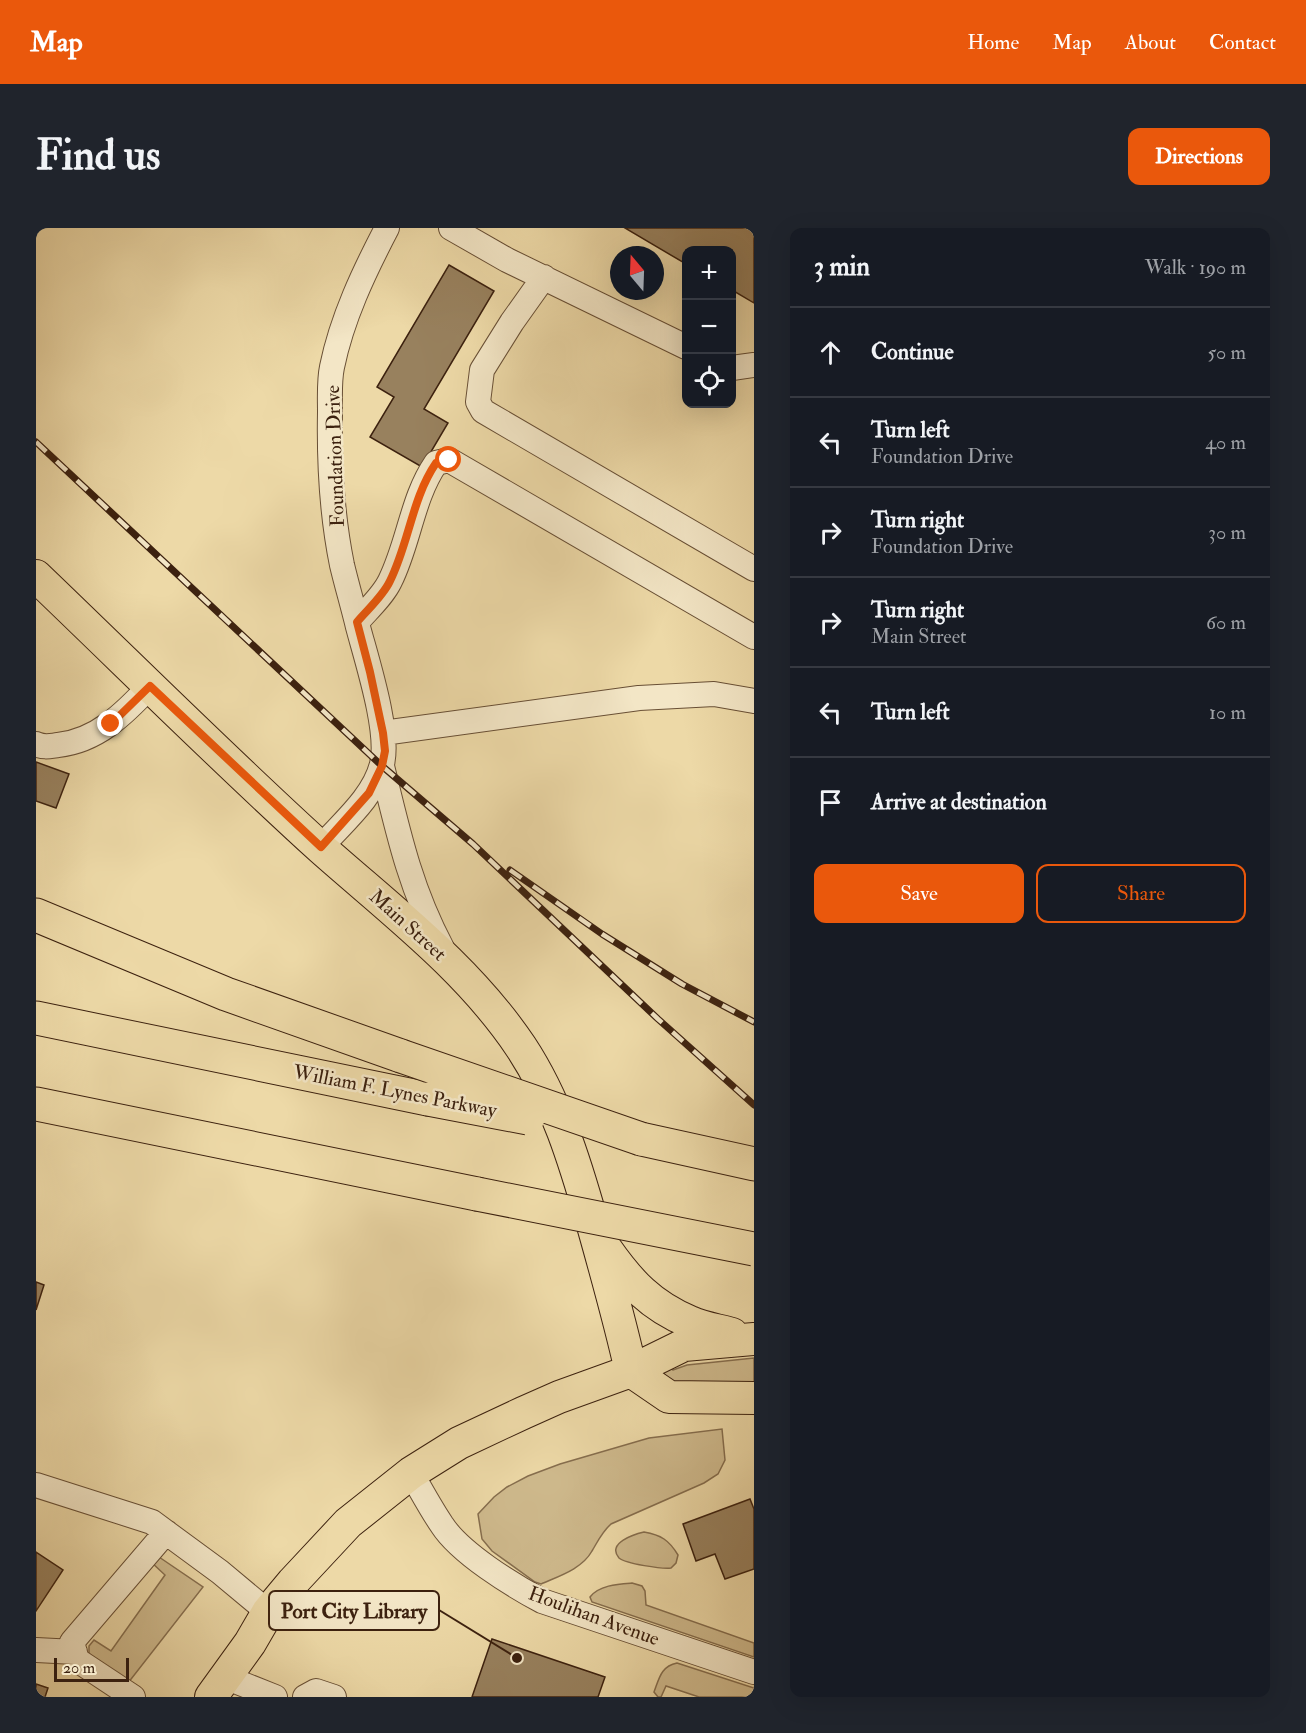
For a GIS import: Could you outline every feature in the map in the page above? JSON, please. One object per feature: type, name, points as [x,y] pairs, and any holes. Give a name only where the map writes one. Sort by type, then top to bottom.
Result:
[{"type":"highway","points":[[36,915],[226,994],[641,1139]]},
{"type":"highway","name":"William F. Lynes Parkway","points":[[36,1018],[641,1139],[754,1164]]},
{"type":"highway","points":[[41,1106],[754,1249]]},
{"type":"main road","name":"Main Street","points":[[36,576],[321,847],[449,961],[498,1015],[522,1048],[551,1099],[578,1173],[632,1371]]},
{"type":"main road","points":[[596,1234],[627,1278],[655,1303],[691,1323],[750,1339]]},
{"type":"main road","points":[[218,1687],[250,1643],[268,1612],[293,1582],[348,1523],[411,1473],[459,1443],[559,1397],[632,1371],[684,1345],[750,1339]]},
{"type":"main road","points":[[632,1371],[669,1397],[754,1398]]},
{"type":"street","name":"Foundation Drive","points":[[321,847],[369,793],[382,766],[385,751],[383,733],[342,565],[332,495],[329,436],[331,368],[346,320],[367,267],[387,228]]},
{"type":"street","points":[[451,228],[507,260],[682,345]]},
{"type":"street","points":[[544,277],[482,370],[478,402],[483,411],[754,569]]},
{"type":"street","points":[[736,367],[754,365]]},
{"type":"street","points":[[357,622],[389,584],[402,553],[424,481],[436,463],[449,460],[754,637]]},
{"type":"street","points":[[36,744],[42,747],[74,744],[111,724],[150,686]]},
{"type":"street","points":[[383,733],[639,698],[714,694],[754,700]]},
{"type":"street","points":[[382,766],[411,880],[427,920],[449,961]]},
{"type":"street","name":"Houlihan Avenue","points":[[411,1473],[442,1527],[512,1585],[542,1601],[754,1672]]},
{"type":"street","points":[[38,1489],[152,1522],[220,1572],[268,1612]]},
{"type":"street","points":[[132,1697],[77,1660],[72,1642],[166,1532]]},
{"type":"street","points":[[36,1650],[75,1652]]},
{"type":"street","points":[[218,1687],[275,1697]]},
{"type":"street","points":[[305,1697],[316,1691],[334,1697]]},
{"type":"shaded area","points":[[754,1358],[754,1386],[675,1384],[658,1369],[672,1366],[673,1370],[687,1365]]},
{"type":"shaded area","points":[[722,1429],[725,1460],[718,1474],[704,1483],[611,1524],[588,1557],[562,1575],[541,1584],[535,1582],[492,1551],[482,1539],[478,1514],[507,1487],[528,1476],[560,1464],[649,1438]]},
{"type":"shaded area","points":[[644,1532],[664,1539],[675,1550],[678,1555],[676,1563],[671,1568],[644,1566],[619,1558],[616,1548],[619,1544],[629,1537]]},
{"type":"shaded area","points":[[159,1557],[203,1587],[128,1683],[92,1658],[89,1646],[94,1640],[111,1651],[165,1575],[150,1561]]},
{"type":"shaded area","points":[[632,1583],[642,1586],[645,1591],[646,1605],[754,1643],[754,1657],[592,1602],[590,1597],[599,1590]]},
{"type":"shaded area","points":[[677,1663],[754,1688],[754,1697],[699,1697],[666,1686],[661,1697],[658,1697],[654,1692],[661,1674],[667,1667]]},
{"type":"building","points":[[625,228],[754,228],[754,303],[736,292],[736,246],[682,246],[682,262],[664,251],[664,246],[656,246]]},
{"type":"building","points":[[449,265],[494,291],[424,409],[448,423],[422,467],[370,437],[394,397],[377,387]]},
{"type":"building","points":[[36,762],[69,774],[56,808],[36,801]]},
{"type":"building","points":[[36,1282],[44,1285],[36,1310]]},
{"type":"building","points":[[750,1499],[754,1509],[754,1569],[725,1579],[715,1554],[696,1561],[683,1524]]},
{"type":"building","points":[[36,1552],[63,1570],[36,1611]]},
{"type":"building","points":[[492,1639],[605,1677],[598,1697],[472,1697]]},
{"type":"building","points":[[36,1684],[48,1688],[45,1697],[36,1697]]},
{"type":"railway","points":[[36,442],[382,766],[473,844],[658,1019],[754,1105]]},
{"type":"railway","points":[[510,870],[602,934],[682,984],[754,1022]]},
{"type":"place","name":"Port City Library","points":[[517,1658]]},
{"type":"route","points":[[111,724],[150,686],[321,847],[369,793],[382,766],[385,751],[370,672],[357,622],[389,584],[402,553],[424,481],[436,463],[449,460]]}]
